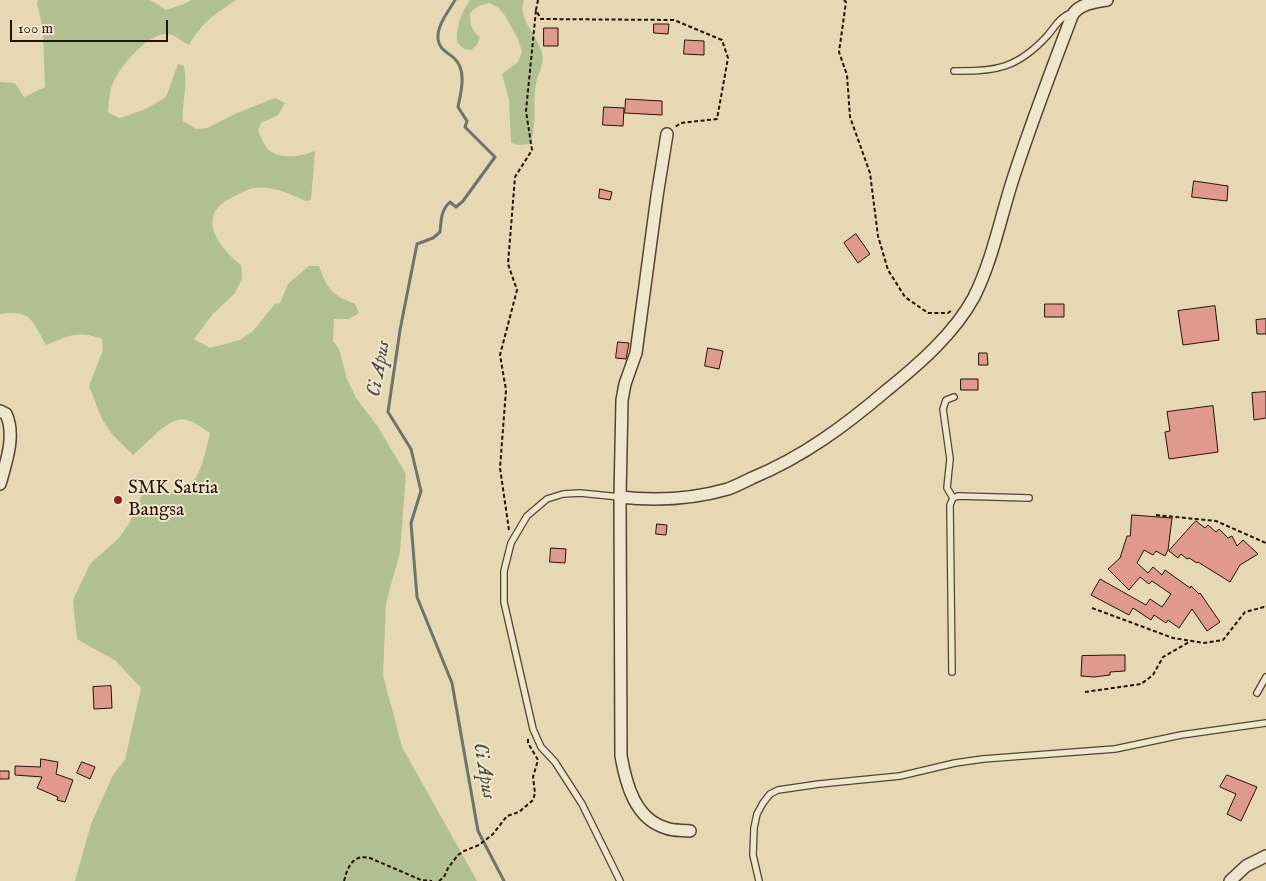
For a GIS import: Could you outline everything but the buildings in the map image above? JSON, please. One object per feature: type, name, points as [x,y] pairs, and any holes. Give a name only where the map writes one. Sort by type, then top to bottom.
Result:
[{"type":"street","points":[[620,497],[654,500],[689,497],[728,488],[776,468],[812,448],[866,409],[925,358],[951,330],[973,297],[986,266],[1036,110],[1075,11],[1094,2],[1107,0]]},
{"type":"street","points":[[667,134],[636,353],[625,384],[622,400],[620,497],[621,756],[625,782],[643,813],[652,821],[666,828],[690,831]]},
{"type":"street","points":[[0,411],[6,414],[10,421],[9,455],[0,484]]},
{"type":"street","points":[[1230,881],[1246,866],[1266,856]]},
{"type":"lane","points":[[954,71],[982,72],[1006,66],[1033,50],[1063,16],[1075,11]]},
{"type":"lane","points":[[953,498],[947,488],[950,459],[943,409],[946,400],[954,397]]},
{"type":"lane","points":[[620,497],[571,493],[547,500],[528,516],[511,543],[504,571],[504,602],[532,729],[541,747],[555,762],[582,804],[620,881]]},
{"type":"lane","points":[[952,672],[950,505],[953,498],[958,496],[1029,498]]},
{"type":"lane","points":[[1258,693],[1266,677]]},
{"type":"lane","points":[[759,881],[753,855],[754,828],[757,814],[763,803],[770,794],[778,790],[900,776],[955,763],[983,759],[1115,749],[1182,735],[1266,723]]},
{"type":"path","points":[[511,543],[500,468],[506,390],[500,355],[517,290],[508,264],[515,178],[532,150],[526,111],[538,0]]},
{"type":"path","points":[[844,0],[846,2],[840,52],[847,75],[850,117],[870,173],[878,236],[888,270],[906,297],[928,313],[948,312],[956,307]]},
{"type":"path","points":[[536,10],[541,19],[674,20],[722,40],[728,58],[717,119],[681,123],[667,134]]},
{"type":"path","points":[[1156,515],[1216,521],[1266,543]]},
{"type":"path","points":[[1092,608],[1173,638],[1204,643],[1222,640],[1245,612],[1266,608]]},
{"type":"path","points":[[1085,692],[1141,684],[1153,674],[1163,658],[1191,641]]},
{"type":"path","points":[[439,881],[444,877],[458,855],[479,845],[493,834],[507,816],[519,812],[533,800],[535,793],[533,777],[538,760],[528,743],[532,729]]},
{"type":"path","points":[[344,881],[354,859],[362,856],[422,880],[432,881]]},
{"type":"green space","points":[[39,0],[150,0],[166,10],[191,0],[236,0],[204,25],[189,45],[169,34],[153,38],[136,51],[116,76],[109,98],[108,113],[120,118],[146,109],[166,97],[178,64],[184,66],[185,73],[183,121],[196,129],[207,128],[237,113],[275,98],[285,103],[278,115],[261,123],[258,130],[266,147],[280,156],[299,156],[315,151],[311,200],[306,201],[274,189],[260,187],[249,189],[233,197],[221,204],[215,212],[213,221],[218,240],[224,249],[241,265],[242,279],[235,293],[212,315],[194,339],[210,348],[240,340],[253,331],[275,304],[280,303],[288,284],[309,266],[319,266],[325,281],[332,291],[341,298],[355,304],[359,313],[349,319],[334,319],[333,341],[339,349],[347,379],[356,398],[378,427],[406,474],[400,552],[386,603],[383,675],[402,747],[477,881],[75,881],[91,824],[113,775],[125,760],[141,688],[116,661],[77,639],[73,600],[90,564],[119,538],[130,522],[142,495],[174,491],[195,479],[202,463],[210,433],[193,422],[180,419],[158,432],[133,455],[112,434],[102,419],[89,386],[103,350],[102,339],[86,335],[73,335],[46,345],[34,323],[25,315],[18,313],[0,314],[0,82],[15,83],[24,97],[45,87],[43,30],[37,3]]},
{"type":"green space","points":[[470,0],[524,0],[523,14],[543,57],[536,83],[534,129],[530,144],[519,145],[511,143],[509,100],[502,74],[518,62],[522,52],[518,39],[498,7],[489,3],[478,6],[470,13],[472,26],[480,37],[477,45],[471,50],[464,49],[457,42],[457,31],[462,15]]},
{"type":"waterway","name":"Ci Apus","points":[[455,0],[441,24],[438,34],[439,43],[455,59],[461,69],[462,82],[458,107],[467,121],[465,127],[495,157],[463,201],[456,207],[450,202],[447,205],[442,215],[440,232],[433,238],[417,244],[400,330],[388,412],[411,449],[421,491],[411,523],[417,597],[452,683],[478,831],[504,881]]},
{"type":"place","name":"SMK Satria Bangsa","points":[[118,500]]}]
